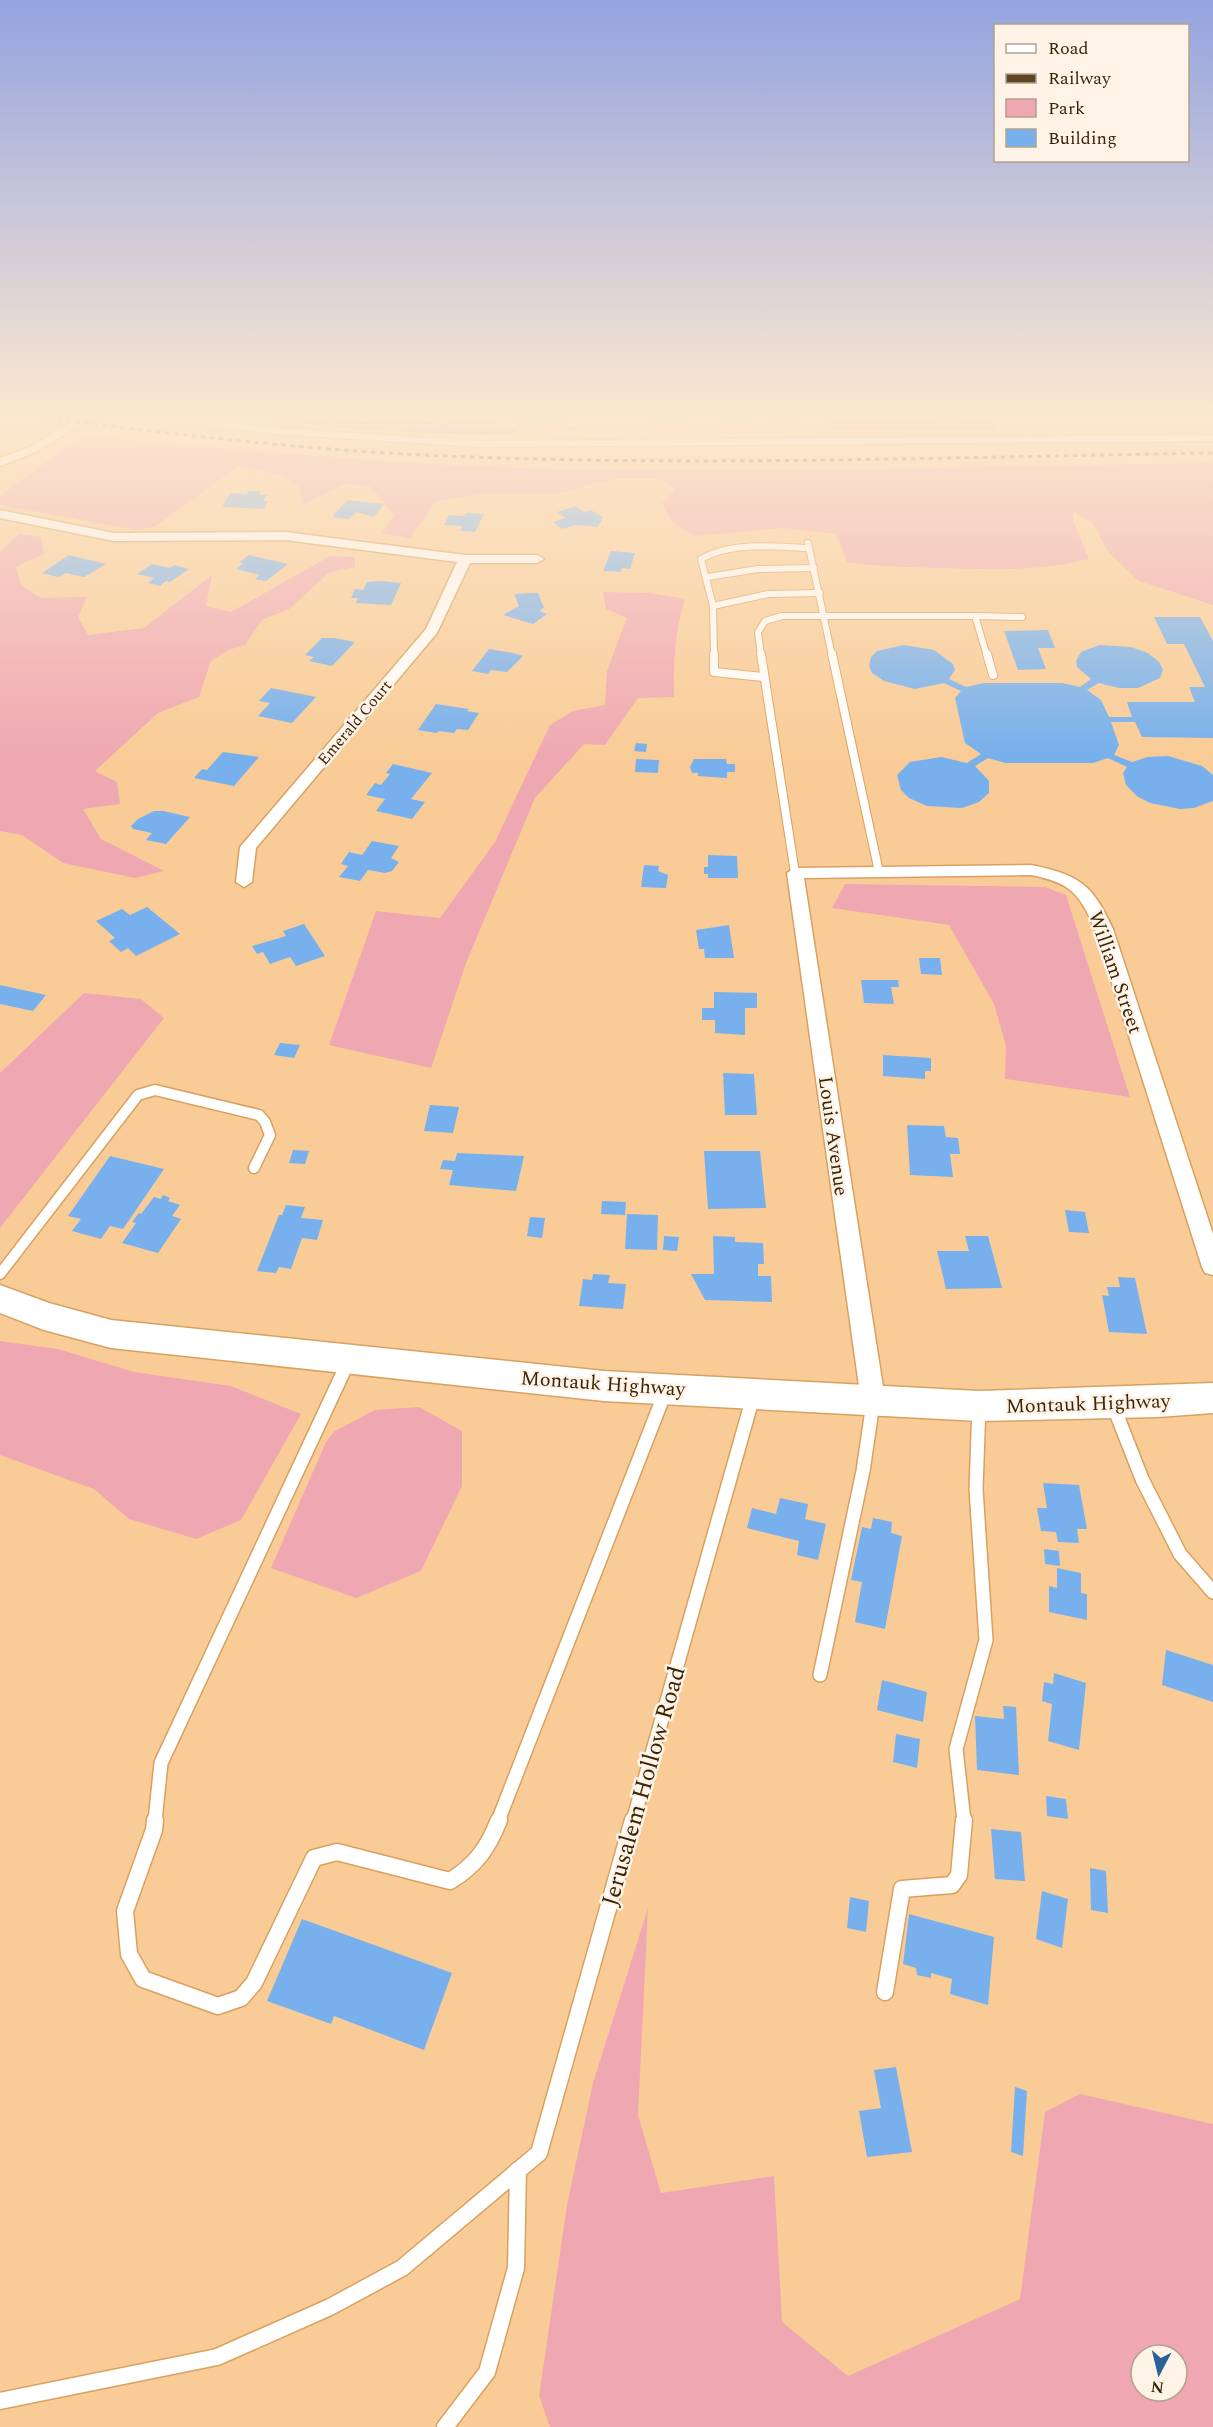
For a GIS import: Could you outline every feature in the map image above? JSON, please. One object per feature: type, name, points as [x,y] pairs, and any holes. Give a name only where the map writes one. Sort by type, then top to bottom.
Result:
[{"type":"main road","name":"Montauk Highway","points":[[0,1299],[44,1316],[111,1334],[604,1386],[979,1406],[1158,1402],[1213,1398]]},
{"type":"street","points":[[71,528],[114,537],[285,536],[465,559],[537,559]]},
{"type":"street","name":"Emerald Court","points":[[244,882],[248,848],[432,630],[465,559]]},
{"type":"street","name":"William Street","points":[[795,873],[1031,870],[1056,875],[1077,885],[1089,895],[1104,929],[1209,1244],[1213,1267]]},
{"type":"street","name":"Louis Avenue","points":[[795,873],[873,1400]]},
{"type":"lane","points":[[763,677],[714,672],[713,606],[705,581],[708,577],[701,559],[709,552],[809,545],[879,872]]},
{"type":"lane","points":[[708,577],[758,569],[814,568]]},
{"type":"lane","points":[[713,606],[768,594],[820,593]]},
{"type":"lane","points":[[795,873],[763,677],[758,632],[765,621],[782,616],[825,615],[1022,617]]},
{"type":"lane","points":[[975,616],[993,675]]},
{"type":"lane","points":[[0,1274],[138,1095],[155,1090],[259,1114],[269,1124],[271,1134],[254,1168]]},
{"type":"lane","points":[[349,1360],[161,1763],[154,1830],[125,1911],[129,1954],[143,1979],[218,2006],[241,1998],[255,1983],[314,1858],[337,1852],[450,1881],[471,1868],[493,1835],[666,1389]]},
{"type":"lane","name":"Jerusalem Hollow Road","points":[[0,2401],[217,2357],[330,2307],[402,2268],[539,2153],[754,1393]]},
{"type":"lane","points":[[820,1675],[829,1614],[865,1460],[873,1400]]},
{"type":"lane","points":[[1112,1402],[1142,1479],[1180,1554],[1213,1592]]},
{"type":"lane","points":[[885,1992],[902,1889],[912,1885],[938,1888],[952,1885],[958,1875],[964,1823],[956,1749],[986,1640],[976,1489],[979,1406]]},
{"type":"lane","points":[[445,2427],[487,2373],[516,2268],[518,2170]]},
{"type":"green space","points":[[385,528],[417,528],[410,539],[382,533]]},
{"type":"green space","points":[[681,528],[781,528],[694,536]]},
{"type":"green space","points":[[786,528],[1076,528],[1089,559],[1052,566],[1016,569],[871,565],[847,562],[836,534]]},
{"type":"green space","points":[[1095,528],[1213,528],[1213,605],[1139,581],[1109,553]]},
{"type":"green space","points":[[19,534],[41,537],[44,554],[16,567],[21,585],[40,598],[87,597],[78,617],[88,635],[144,628],[212,575],[206,606],[231,612],[330,556],[355,557],[355,567],[330,572],[289,609],[262,620],[245,645],[228,650],[211,661],[199,697],[158,713],[95,771],[117,782],[120,804],[83,809],[101,839],[164,871],[135,878],[63,863],[22,835],[0,831],[0,552]]},
{"type":"green space","points":[[603,592],[649,593],[685,599],[675,647],[674,697],[638,698],[605,745],[584,744],[535,798],[466,963],[431,1068],[329,1045],[376,911],[440,918],[495,842],[550,725],[573,711],[605,705],[607,671],[627,618],[606,609]]},
{"type":"green space","points":[[845,884],[1045,887],[1066,895],[1130,1097],[1005,1079],[1006,1046],[994,1004],[949,925],[832,908]]},
{"type":"green space","points":[[84,993],[141,999],[164,1018],[0,1228],[0,1073]]},
{"type":"green space","points":[[0,1341],[58,1349],[134,1372],[231,1386],[301,1414],[241,1520],[196,1539],[129,1519],[94,1489],[0,1455]]},
{"type":"green space","points":[[419,1407],[462,1431],[462,1486],[421,1571],[356,1598],[271,1568],[326,1442],[335,1431],[375,1410]]},
{"type":"green space","points":[[648,1908],[638,2115],[661,2193],[774,2176],[782,2322],[848,2376],[1020,2299],[1045,2112],[1080,2094],[1213,2124],[1213,2427],[550,2427],[539,2396],[567,2205],[593,2083]]},
{"type":"building","points":[[461,528],[477,528],[475,532],[460,531]]},
{"type":"building","points":[[611,551],[635,553],[630,569],[622,568],[621,572],[603,571]]},
{"type":"building","points":[[69,555],[106,564],[84,577],[66,573],[59,577],[42,573]]},
{"type":"building","points":[[249,555],[288,564],[266,581],[255,579],[260,575],[236,569],[244,563],[239,562]]},
{"type":"building","points":[[152,564],[170,568],[174,565],[189,569],[160,586],[148,583],[154,578],[137,574]]},
{"type":"building","points":[[367,582],[401,583],[391,605],[356,603],[358,598],[351,598],[355,589],[363,590]]},
{"type":"building","points":[[538,593],[544,608],[539,611],[547,614],[533,624],[503,615],[519,606],[514,594]]},
{"type":"building","points":[[1154,617],[1200,617],[1213,641],[1213,738],[1142,737],[1135,722],[1111,722],[1119,745],[1114,755],[1132,762],[1148,757],[1168,756],[1202,766],[1213,775],[1213,801],[1194,808],[1180,809],[1150,803],[1138,797],[1126,785],[1123,773],[1127,767],[1108,758],[1093,763],[1005,763],[988,758],[975,766],[989,781],[989,793],[979,802],[962,808],[927,806],[909,798],[901,790],[897,775],[910,762],[941,757],[967,763],[981,754],[965,743],[955,698],[961,691],[944,683],[915,689],[884,681],[872,673],[869,666],[871,657],[877,651],[904,645],[934,650],[953,664],[955,670],[949,679],[966,687],[984,683],[1062,683],[1080,687],[1091,679],[1077,667],[1076,661],[1081,652],[1099,645],[1131,647],[1148,653],[1159,662],[1163,669],[1160,678],[1138,688],[1119,688],[1099,683],[1087,690],[1101,700],[1109,717],[1132,717],[1127,702],[1195,702],[1189,687],[1205,687],[1184,644],[1167,644]]},
{"type":"building","points":[[1048,630],[1055,648],[1038,648],[1046,669],[1018,670],[1004,631]]},
{"type":"building","points":[[322,638],[355,642],[332,666],[309,661],[314,657],[305,655]]},
{"type":"building","points":[[489,649],[523,656],[507,672],[491,670],[488,674],[472,671]]},
{"type":"building","points":[[271,688],[316,697],[292,723],[258,716],[270,703],[259,701]]},
{"type":"building","points":[[436,704],[469,709],[467,711],[479,713],[468,730],[457,729],[454,733],[438,731],[437,733],[418,730]]},
{"type":"building","points":[[636,743],[647,744],[646,752],[634,751]]},
{"type":"building","points":[[223,752],[259,757],[234,786],[194,778],[202,769],[207,770]]},
{"type":"building","points":[[636,759],[659,760],[658,773],[635,772]]},
{"type":"building","points":[[694,759],[726,759],[727,764],[735,764],[735,772],[727,772],[727,778],[698,776],[698,773],[692,773],[690,767]]},
{"type":"building","points":[[393,764],[432,773],[411,799],[425,802],[412,819],[376,811],[385,799],[366,795],[375,783],[381,785],[390,774],[386,773]]},
{"type":"building","points":[[154,811],[190,817],[166,844],[146,840],[152,833],[133,829],[131,826],[138,819]]},
{"type":"building","points":[[372,841],[399,846],[391,858],[399,862],[392,871],[385,873],[368,870],[360,881],[339,877],[348,866],[341,864],[349,852],[362,855]]},
{"type":"building","points":[[708,855],[737,856],[738,878],[708,878],[708,874],[704,874],[704,867],[708,867]]},
{"type":"building","points":[[644,865],[659,866],[658,871],[668,875],[666,888],[641,887]]},
{"type":"building","points":[[147,907],[180,934],[136,956],[128,948],[121,952],[109,941],[115,938],[96,921],[122,909],[130,915]]},
{"type":"building","points":[[304,924],[325,956],[296,966],[290,957],[270,964],[263,952],[257,954],[252,946],[286,936],[283,931]]},
{"type":"building","points":[[729,925],[734,958],[705,958],[704,949],[699,949],[696,930]]},
{"type":"building","points":[[919,958],[940,958],[942,975],[921,974]]},
{"type":"building","points":[[861,980],[898,980],[899,987],[891,987],[894,1004],[864,1003]]},
{"type":"building","points":[[0,985],[46,995],[33,1011],[0,1004]]},
{"type":"building","points":[[714,992],[757,993],[757,1008],[745,1008],[745,1035],[715,1033],[715,1020],[702,1020],[702,1008],[714,1008]]},
{"type":"building","points":[[280,1043],[300,1045],[294,1058],[274,1055]]},
{"type":"building","points":[[883,1055],[931,1058],[931,1071],[925,1071],[925,1079],[883,1076]]},
{"type":"building","points":[[723,1073],[754,1074],[757,1115],[725,1115]]},
{"type":"building","points":[[430,1105],[459,1107],[453,1133],[424,1131]]},
{"type":"building","points":[[907,1125],[944,1126],[946,1137],[958,1138],[960,1154],[950,1154],[953,1177],[910,1175]]},
{"type":"building","points":[[293,1150],[309,1151],[305,1164],[289,1163]]},
{"type":"building","points":[[704,1151],[760,1151],[766,1208],[708,1209]]},
{"type":"building","points":[[457,1153],[524,1156],[516,1191],[449,1185],[453,1170],[440,1169],[443,1160],[455,1161]]},
{"type":"building","points":[[110,1156],[164,1169],[123,1229],[110,1226],[101,1239],[72,1231],[81,1219],[68,1216]]},
{"type":"building","points":[[163,1195],[170,1198],[168,1201],[180,1205],[172,1216],[181,1219],[158,1253],[122,1243],[136,1223],[132,1222],[139,1213],[141,1214],[154,1197],[161,1199]]},
{"type":"building","points":[[602,1201],[626,1202],[625,1215],[601,1214]]},
{"type":"building","points":[[286,1205],[305,1207],[301,1218],[323,1220],[317,1240],[302,1238],[291,1269],[279,1267],[276,1273],[257,1271],[279,1215],[282,1215]]},
{"type":"building","points":[[1065,1210],[1085,1212],[1089,1233],[1069,1232]]},
{"type":"building","points":[[627,1214],[658,1215],[657,1250],[625,1249]]},
{"type":"building","points":[[530,1217],[545,1218],[542,1238],[527,1236]]},
{"type":"building","points":[[664,1236],[679,1237],[677,1251],[663,1250]]},
{"type":"building","points":[[713,1236],[735,1237],[735,1242],[763,1243],[764,1264],[758,1264],[758,1276],[771,1276],[772,1302],[705,1300],[691,1274],[714,1274]]},
{"type":"building","points":[[965,1236],[988,1236],[1002,1288],[946,1289],[937,1251],[969,1251]]},
{"type":"building","points":[[593,1274],[610,1275],[608,1283],[626,1284],[623,1309],[579,1306],[583,1279],[592,1280]]},
{"type":"building","points":[[1118,1277],[1135,1278],[1147,1334],[1109,1332],[1102,1295],[1109,1296],[1107,1287],[1120,1287]]},
{"type":"building","points":[[1043,1483],[1079,1485],[1087,1529],[1077,1529],[1079,1543],[1058,1542],[1056,1532],[1041,1531],[1037,1508],[1047,1508]]},
{"type":"building","points":[[780,1498],[808,1504],[805,1519],[826,1524],[818,1560],[797,1555],[799,1541],[747,1528],[752,1508],[776,1514]]},
{"type":"building","points":[[873,1518],[892,1522],[891,1533],[902,1536],[885,1629],[855,1622],[862,1582],[851,1580],[862,1527],[871,1529]]},
{"type":"building","points":[[1044,1549],[1059,1551],[1060,1566],[1045,1564]]},
{"type":"building","points":[[1057,1568],[1081,1573],[1081,1593],[1087,1594],[1087,1620],[1049,1612],[1049,1586],[1057,1588]]},
{"type":"building","points":[[1166,1650],[1213,1665],[1213,1702],[1162,1685]]},
{"type":"building","points":[[1054,1673],[1086,1683],[1079,1750],[1048,1741],[1052,1704],[1042,1701],[1044,1682],[1053,1684]]},
{"type":"building","points":[[882,1680],[927,1692],[923,1722],[877,1710]]},
{"type":"building","points":[[1003,1706],[1016,1707],[1019,1775],[977,1770],[975,1716],[1004,1719]]},
{"type":"building","points":[[896,1734],[920,1739],[917,1768],[893,1762]]},
{"type":"building","points":[[1046,1796],[1066,1799],[1068,1819],[1047,1816]]},
{"type":"building","points":[[991,1829],[1021,1832],[1025,1881],[995,1879]]},
{"type":"building","points":[[1090,1868],[1106,1871],[1108,1913],[1091,1910]]},
{"type":"building","points":[[1042,1891],[1068,1899],[1062,1948],[1036,1939]]},
{"type":"building","points":[[850,1897],[869,1901],[866,1932],[847,1928]]},
{"type":"building","points":[[909,1914],[994,1937],[988,2005],[950,1994],[952,1979],[931,1973],[931,1978],[917,1975],[916,1968],[903,1964]]},
{"type":"building","points":[[302,1919],[452,1973],[424,2050],[334,2016],[331,2024],[267,2001]]},
{"type":"building","points":[[896,2067],[912,2152],[867,2157],[859,2111],[881,2108],[874,2070]]},
{"type":"building","points":[[1015,2087],[1027,2091],[1023,2156],[1011,2152]]}]
